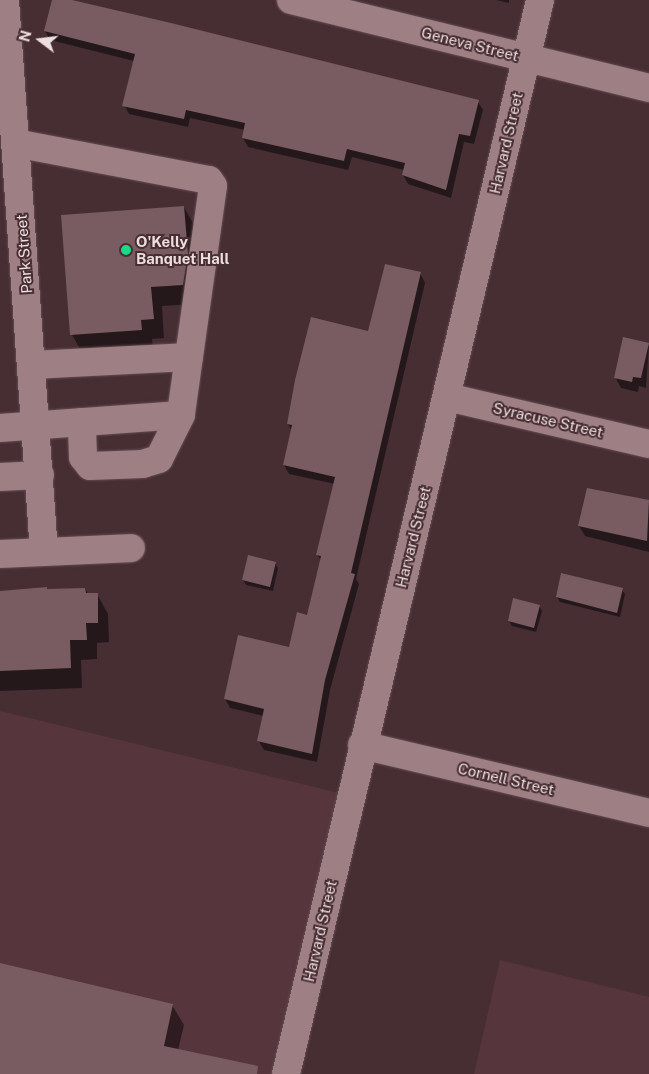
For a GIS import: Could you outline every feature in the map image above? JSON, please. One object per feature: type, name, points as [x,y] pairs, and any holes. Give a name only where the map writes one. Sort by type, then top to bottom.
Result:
[{"type":"street","name":"Park Street","points":[[5,0],[44,552]]},
{"type":"street","name":"Geneva Street","points":[[291,0],[649,88]]},
{"type":"street","name":"Harvard Street","points":[[286,1074],[362,745],[447,397],[540,0]]},
{"type":"street","points":[[16,143],[209,180],[213,186],[181,415],[159,459],[143,464],[90,466],[83,457],[82,422]]},
{"type":"street","points":[[32,365],[189,357]]},
{"type":"street","name":"Syracuse Street","points":[[447,397],[649,444]]},
{"type":"street","points":[[0,428],[181,415]]},
{"type":"street","points":[[0,477],[40,475]]},
{"type":"street","points":[[0,554],[131,548]]},
{"type":"street","name":"Cornell Street","points":[[362,745],[649,814]]},
{"type":"shaded area","points":[[0,711],[351,796],[286,1074],[0,1074]]},
{"type":"shaded area","points":[[500,960],[649,997],[649,1074],[474,1074]]},
{"type":"building","points":[[52,0],[72,0],[171,23],[479,100],[470,136],[459,134],[446,190],[402,175],[405,163],[347,149],[344,161],[242,138],[245,123],[186,110],[184,119],[122,106],[135,54],[44,31]]},
{"type":"building","name":"O'Kelly Banquet Hall","points":[[184,206],[188,254],[183,285],[151,287],[154,319],[141,320],[142,330],[70,335],[61,215]]},
{"type":"building","points":[[385,264],[421,272],[351,573],[355,574],[325,680],[312,754],[257,741],[264,709],[224,699],[238,635],[289,647],[297,612],[307,615],[321,556],[316,555],[335,477],[283,465],[292,425],[287,424],[295,380],[311,317],[368,331]]},
{"type":"building","points":[[623,337],[649,343],[641,378],[633,377],[632,382],[614,378]]},
{"type":"building","points":[[587,488],[649,500],[647,541],[578,526]]},
{"type":"building","points":[[248,555],[276,562],[270,587],[242,580]]},
{"type":"building","points":[[561,573],[623,588],[617,613],[556,597]]},
{"type":"building","points":[[47,587],[47,589],[85,588],[86,593],[98,593],[98,623],[86,623],[87,640],[70,640],[71,668],[0,671],[0,591]]},
{"type":"building","points":[[513,598],[540,605],[534,628],[508,621]]},
{"type":"building","points":[[0,963],[173,1004],[164,1046],[258,1066],[257,1074],[0,1074]]},
{"type":"place","name":"O'Kelly Banquet Hall","points":[[126,250]]}]
